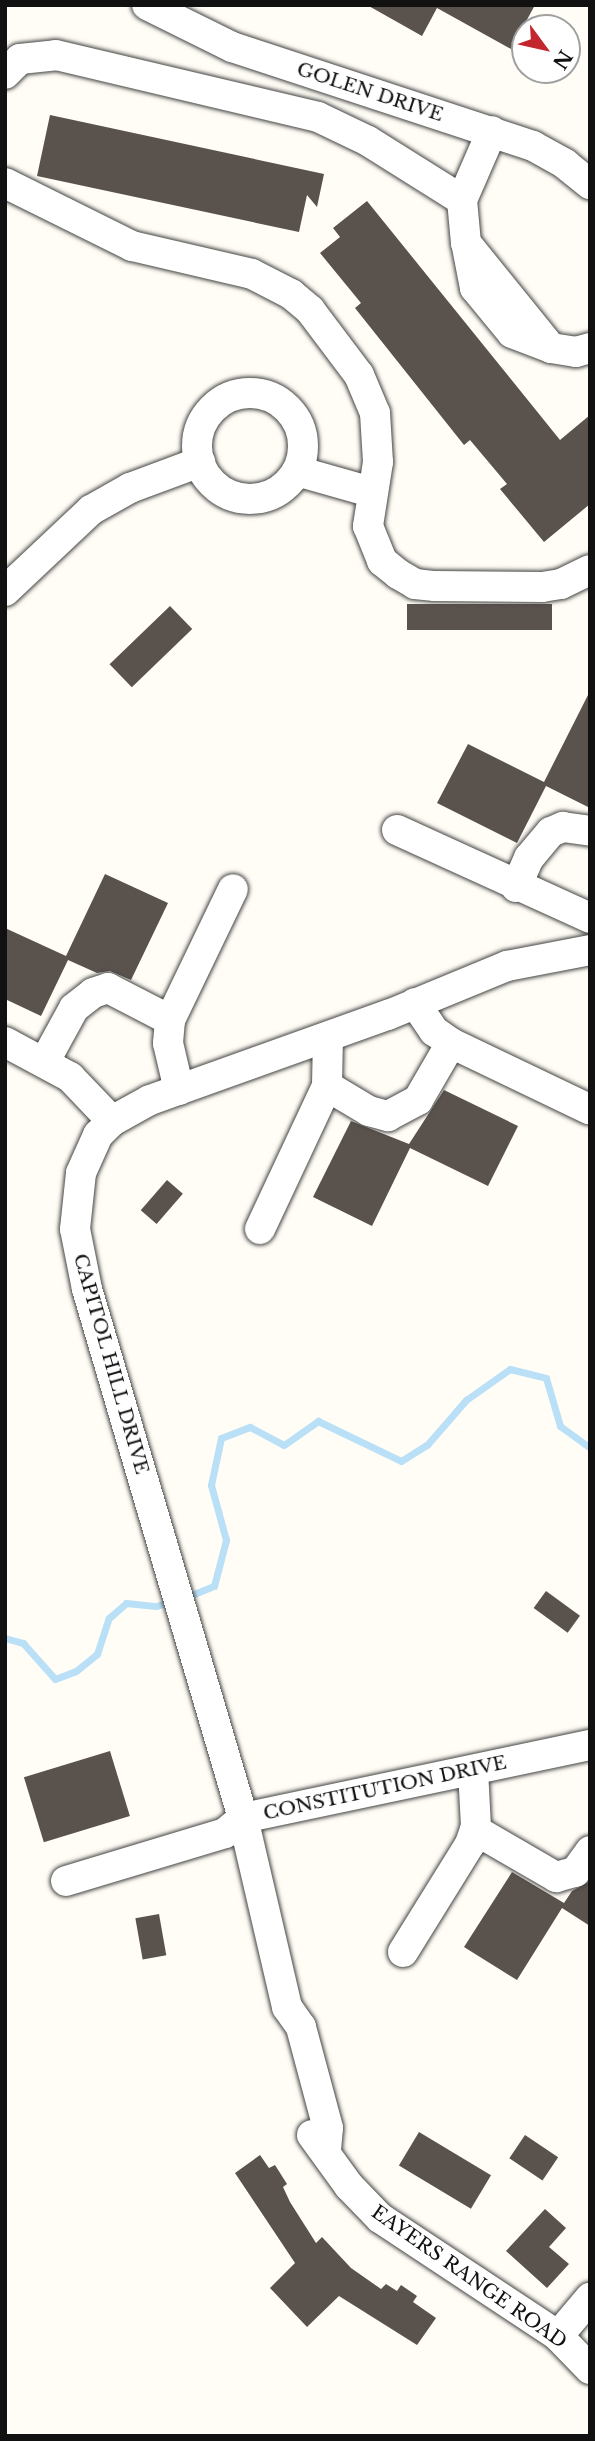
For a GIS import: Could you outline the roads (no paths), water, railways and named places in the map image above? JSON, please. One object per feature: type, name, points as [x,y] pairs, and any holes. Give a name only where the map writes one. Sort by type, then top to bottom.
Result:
[{"type":"street","name":"GOLEN DRIVE","points":[[147,5],[232,47],[492,131],[550,155],[590,184]]},
{"type":"street","points":[[5,74],[20,59],[56,55],[318,117],[368,141],[463,200]]},
{"type":"street","points":[[492,131],[463,200],[467,243],[551,348],[576,352],[590,348]]},
{"type":"street","points":[[5,183],[106,237],[252,274],[291,294],[327,331],[368,394],[379,435],[368,526],[382,561],[415,584],[542,587],[561,584],[590,570]]},
{"type":"street","points":[[256,393],[278,400],[294,416],[303,438],[297,471],[280,490],[245,498],[222,491],[200,462],[197,439],[213,408],[233,396],[256,393]]},
{"type":"street","points":[[5,591],[91,510],[130,488],[200,462]]},
{"type":"street","points":[[297,471],[371,492]]},
{"type":"street","points":[[516,887],[529,858],[551,832],[563,827],[590,831]]},
{"type":"street","points":[[397,830],[516,887],[590,918]]},
{"type":"street","points":[[179,1090],[169,1043],[170,1020],[233,889]]},
{"type":"street","name":"CAPITOL HILL DRIVE","points":[[243,1818],[87,1289],[75,1229],[76,1197],[89,1150],[112,1121],[179,1090],[328,1037],[507,966],[590,950]]},
{"type":"street","points":[[45,1061],[74,1009],[93,993],[108,988],[129,995],[170,1020]]},
{"type":"street","points":[[415,1003],[434,1031],[450,1043],[589,1109]]},
{"type":"street","points":[[260,1229],[327,1086],[328,1037]]},
{"type":"street","points":[[5,1042],[45,1061],[88,1093],[112,1121]]},
{"type":"street","points":[[327,1086],[369,1111],[388,1116],[406,1110],[432,1080],[450,1043]]},
{"type":"street","name":"CONSTITUTION DRIVE","points":[[66,1881],[225,1833],[243,1818],[590,1745]]},
{"type":"street","points":[[403,1952],[475,1830],[473,1770]]},
{"type":"street","name":"EAYERS RANGE ROAD","points":[[243,1818],[287,2007],[282,2035],[291,2074],[313,2136],[326,2150],[348,2186],[380,2218],[558,2336],[590,2369]]},
{"type":"street","points":[[475,1830],[556,1877],[575,1872],[590,1851]]},
{"type":"street","points":[[558,2336],[590,2298]]},
{"type":"waterway","points":[[184,1598],[214,1586],[226,1540],[211,1485],[221,1438],[250,1427],[284,1445],[318,1421],[401,1461],[427,1445],[466,1400],[510,1369],[546,1378],[560,1426],[590,1448]]},
{"type":"waterway","points":[[5,1638],[23,1643],[55,1679],[76,1671],[97,1654],[109,1618],[126,1603],[156,1606],[173,1601]]}]
